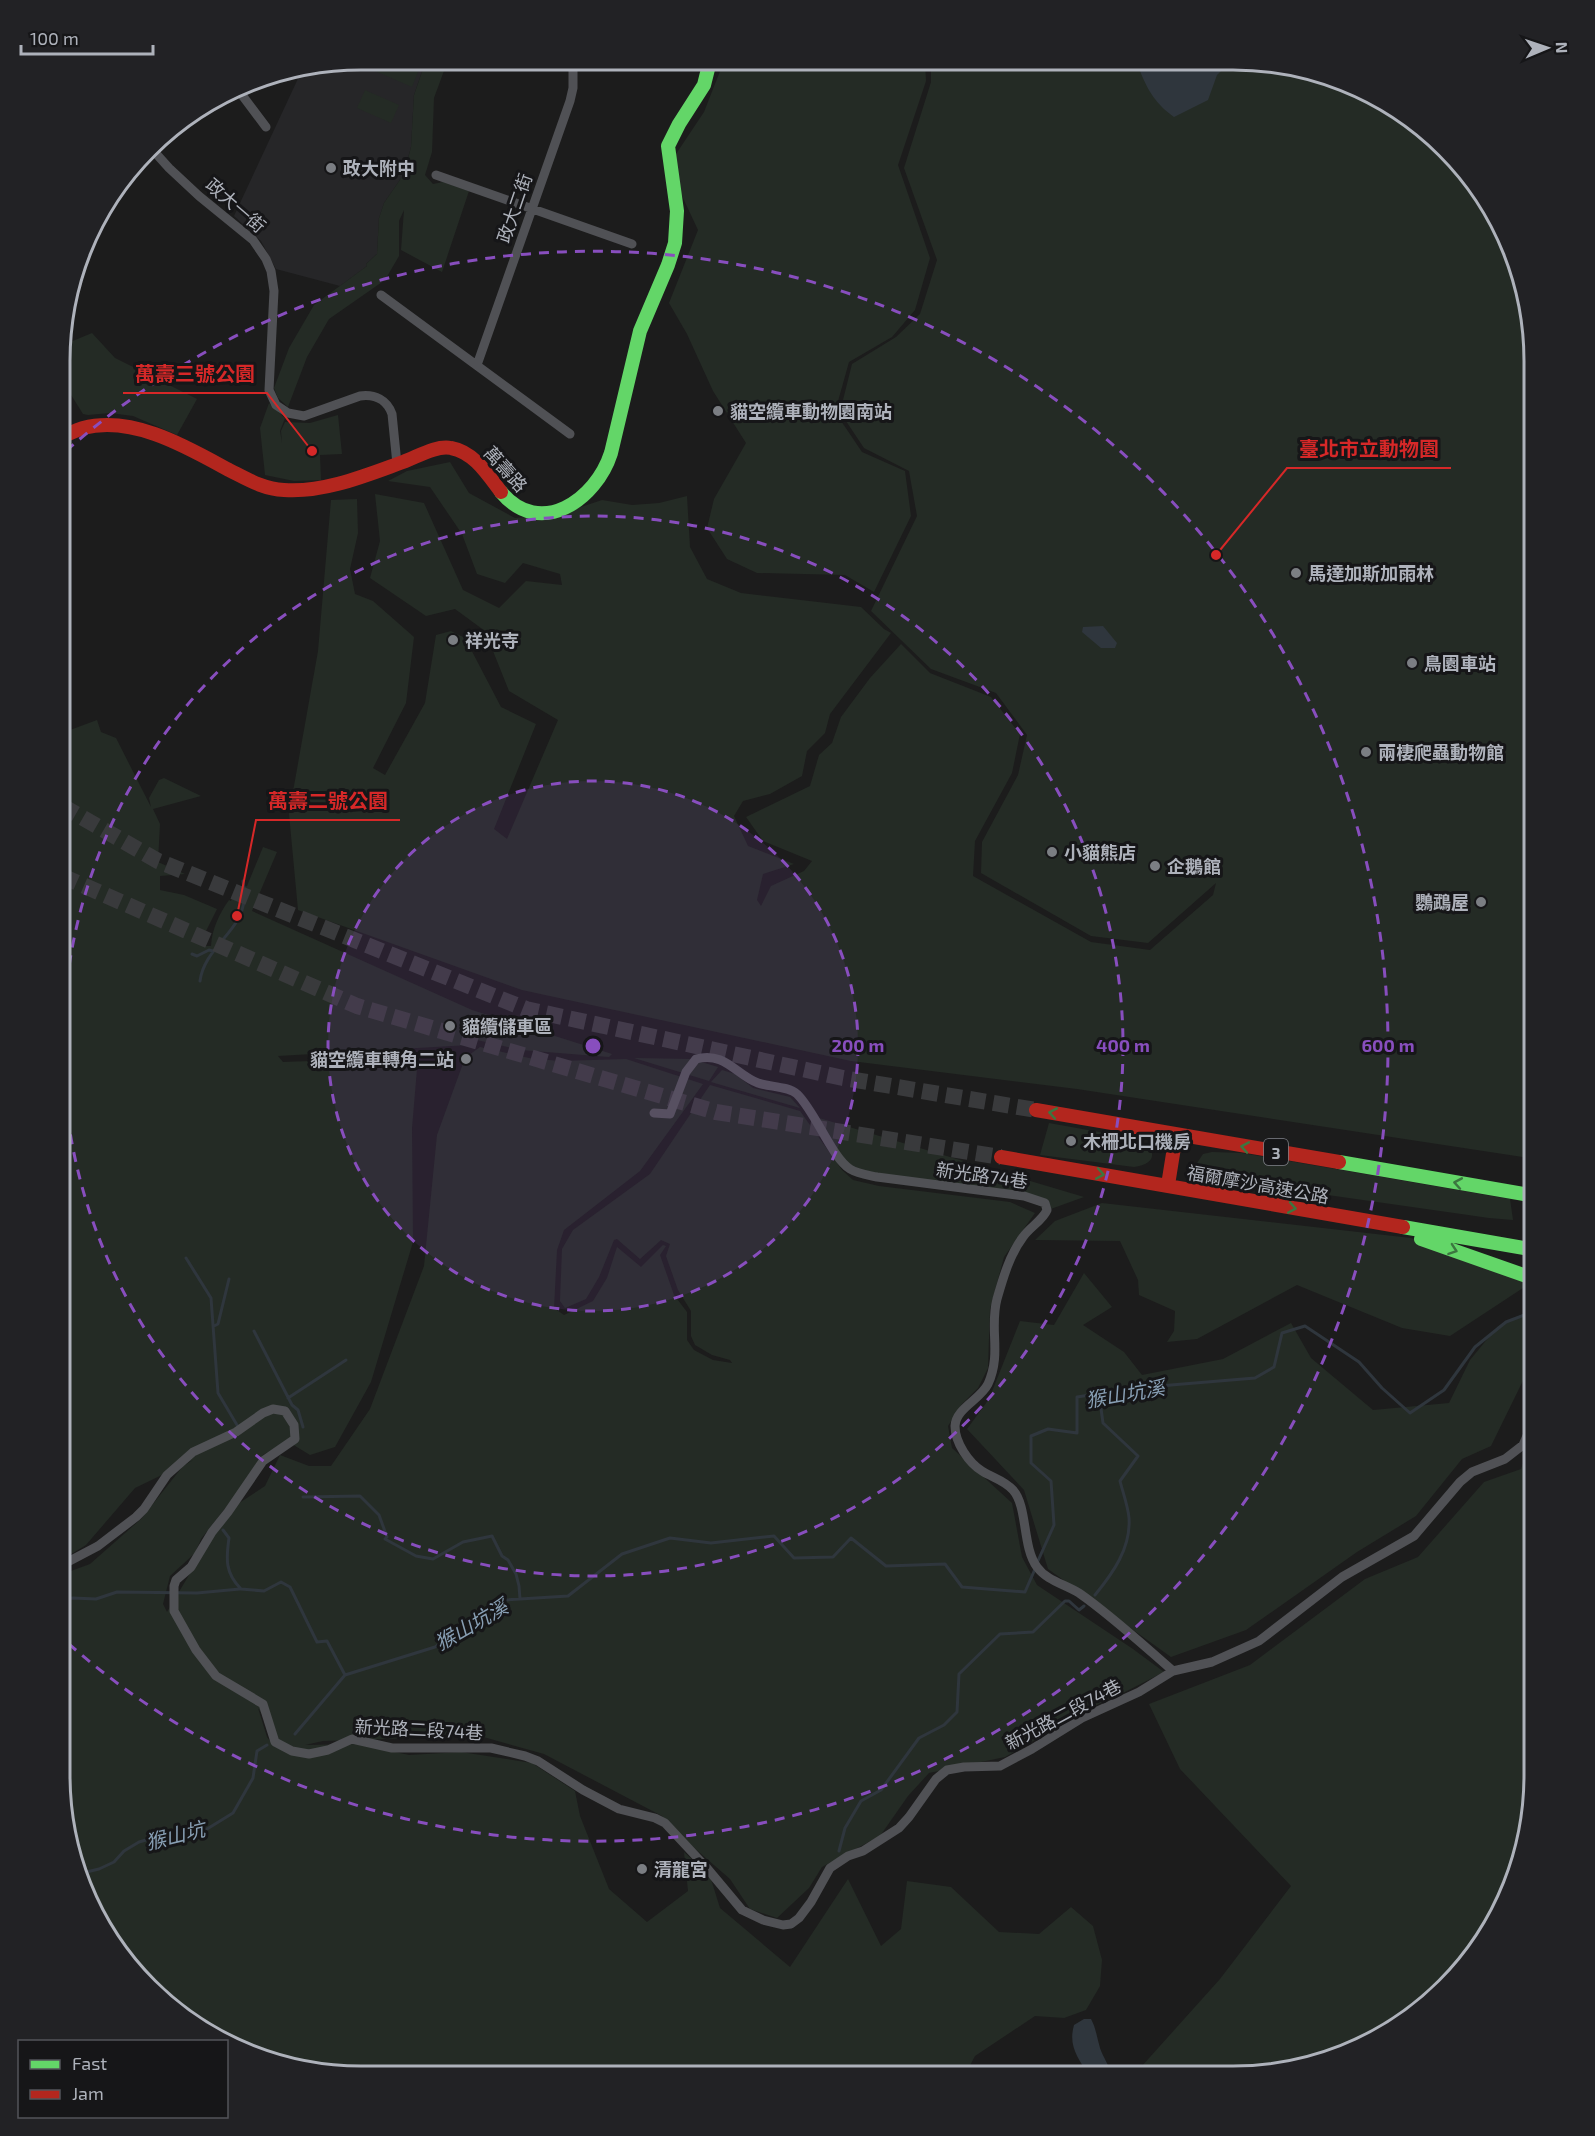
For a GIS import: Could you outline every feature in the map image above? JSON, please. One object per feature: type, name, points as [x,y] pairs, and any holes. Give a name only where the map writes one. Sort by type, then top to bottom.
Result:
[{"type":"main road","name":"萬壽路","points":[[70,434],[93,425],[119,425],[134,428],[173,443],[255,483],[280,490],[347,481],[438,449],[456,448],[477,462],[516,507],[531,514],[564,508],[596,483],[610,456],[645,320],[675,244],[678,220],[668,146],[702,93],[709,70]]},
{"type":"main road","name":"福爾摩沙高速公路","points":[[1036,1110],[1524,1194]]},
{"type":"main road","points":[[1168,1185],[1176,1135]]},
{"type":"main road","name":"福爾摩沙高速公路","points":[[1001,1156],[1524,1248]]},
{"type":"main road","points":[[1378,1224],[1524,1276]]},
{"type":"street","name":"政大二街","points":[[477,365],[570,101],[573,70]]},
{"type":"street","points":[[243,96],[266,127]]},
{"type":"street","name":"政大一街","points":[[158,155],[199,196],[253,240],[266,259],[274,291],[269,390],[276,405],[288,413],[304,416],[360,396],[369,395],[381,399],[393,414],[397,464]]},
{"type":"street","points":[[436,174],[632,244]]},
{"type":"street","points":[[381,295],[570,434]]},
{"type":"street","name":"新光路74巷","points":[[654,1113],[670,1114],[686,1072],[696,1059],[713,1059],[729,1064],[757,1083],[794,1091],[843,1162],[854,1171],[877,1177],[1024,1196],[1045,1203],[1047,1210],[1045,1216],[1028,1230],[1011,1259],[997,1301],[994,1317],[996,1352],[988,1383],[980,1396],[961,1413],[955,1427],[961,1447],[970,1461],[982,1471],[1000,1479],[1016,1492],[1036,1566],[1045,1576],[1086,1599],[1173,1671]]},
{"type":"street","name":"新光路二段74巷","points":[[70,1561],[98,1546],[135,1517],[144,1509],[166,1475],[193,1452],[236,1432],[263,1413],[273,1409],[285,1411],[294,1425],[295,1439],[263,1461],[212,1532],[191,1567],[177,1580],[173,1599],[174,1611],[196,1650],[216,1676],[262,1704],[275,1742],[292,1750],[309,1754],[328,1750],[352,1739],[392,1748],[491,1748],[525,1756],[538,1761],[583,1790],[619,1809],[656,1818],[665,1823],[742,1910],[763,1920],[783,1925],[791,1924],[799,1918],[830,1868],[899,1827],[909,1817],[936,1779],[947,1770],[1000,1766],[1082,1718],[1139,1692],[1173,1671],[1212,1662],[1258,1641],[1342,1577],[1414,1536],[1460,1482],[1472,1472],[1505,1459],[1524,1443]]},
{"type":"shaded area","points":[[375,70],[419,70],[412,87]]},
{"type":"shaded area","name":"政大附中","points":[[423,70],[414,95],[411,147],[404,174],[384,203],[379,218],[377,254],[366,264],[367,266],[340,286],[276,269],[261,241],[234,216],[299,77],[342,71]]},
{"type":"shaded area","points":[[423,70],[444,70],[434,98],[432,152],[425,175],[433,184],[443,182],[469,191],[442,272],[401,250],[404,210],[399,221],[399,256],[385,280],[329,319],[307,357],[288,407],[278,398],[274,388],[289,348],[314,305],[367,266],[366,264],[377,254],[379,218],[384,203],[404,174],[411,147],[414,95]]},
{"type":"shaded area","points":[[720,70],[925,70],[926,81],[898,165],[930,258],[915,310],[892,337],[849,362],[835,412],[862,452],[905,471],[911,516],[874,592],[845,575],[757,573],[727,559],[707,528],[714,499],[746,443],[713,391],[687,334],[669,303],[698,230],[668,166],[704,112]]},
{"type":"shaded area","points":[[931,70],[1234,70],[1272,73],[1309,80],[1362,100],[1411,131],[1452,170],[1486,216],[1495,233],[1515,286],[1524,342],[1524,1157],[1077,1089],[851,1061],[522,990],[298,910],[289,814],[318,651],[331,500],[357,499],[358,533],[350,569],[355,594],[373,601],[414,637],[406,703],[373,768],[385,775],[425,703],[436,635],[451,631],[465,638],[501,707],[536,724],[494,829],[507,839],[558,720],[509,691],[485,631],[455,609],[426,616],[370,578],[380,541],[375,494],[424,503],[463,590],[499,608],[526,581],[562,585],[560,574],[523,563],[505,583],[477,574],[462,534],[430,487],[388,481],[407,471],[450,462],[469,493],[515,518],[560,514],[602,500],[632,505],[659,503],[687,496],[690,547],[707,579],[741,593],[861,607],[891,633],[830,714],[825,733],[807,751],[802,776],[770,794],[743,801],[734,816],[748,846],[794,864],[763,874],[757,900],[761,906],[771,886],[804,871],[812,861],[763,841],[746,817],[810,786],[819,755],[832,743],[841,717],[870,678],[901,644],[930,673],[991,697],[1020,734],[1012,773],[975,841],[973,876],[1091,942],[1150,950],[1213,895],[1216,883],[1148,943],[1091,936],[981,873],[982,842],[1018,775],[1027,735],[996,693],[931,669],[871,611],[917,516],[909,471],[864,448],[840,412],[852,364],[896,337],[920,314],[937,260],[904,168],[931,82]]},
{"type":"shaded area","points":[[1222,70],[1217,75],[1208,100],[1174,117],[1153,97],[1140,71]]},
{"type":"shaded area","points":[[365,90],[399,105],[391,123],[357,108]]},
{"type":"shaded area","points":[[92,333],[115,358],[197,399],[177,435],[133,416],[110,413],[83,414],[70,393],[71,342]]},
{"type":"shaded area","points":[[269,403],[285,418],[280,431],[282,443],[281,431],[285,422],[310,423],[338,415],[342,454],[320,455],[321,480],[294,481],[265,475],[260,428]]},
{"type":"shaded area","points":[[1103,626],[1117,643],[1115,648],[1101,648],[1082,632],[1083,627]]},
{"type":"shaded area","points":[[97,720],[101,732],[116,738],[151,807],[149,798],[159,780],[164,778],[201,796],[153,809],[160,824],[158,862],[185,874],[160,876],[160,890],[184,895],[217,909],[205,933],[205,946],[211,946],[217,922],[229,900],[231,901],[235,890],[247,886],[263,847],[277,852],[252,911],[472,1010],[612,1054],[609,1057],[521,1050],[477,1040],[469,1045],[278,1056],[283,1062],[418,1057],[412,1128],[413,1242],[371,1382],[335,1447],[310,1455],[287,1441],[263,1455],[238,1492],[201,1539],[195,1553],[170,1576],[163,1604],[167,1612],[227,1511],[265,1486],[280,1455],[309,1466],[331,1466],[370,1409],[424,1266],[437,1135],[465,1058],[480,1047],[529,1058],[559,1061],[626,1059],[703,1084],[640,1171],[564,1230],[557,1250],[554,1308],[564,1315],[593,1301],[607,1278],[617,1247],[641,1267],[663,1245],[666,1246],[660,1255],[674,1295],[687,1312],[687,1340],[694,1350],[713,1360],[732,1363],[730,1360],[712,1355],[695,1345],[691,1336],[691,1311],[678,1290],[666,1256],[670,1244],[661,1240],[640,1259],[617,1239],[614,1240],[599,1277],[586,1299],[565,1308],[560,1301],[562,1249],[573,1230],[650,1174],[710,1085],[800,1111],[842,1170],[853,1180],[879,1186],[1010,1202],[1035,1213],[1004,1257],[990,1309],[988,1368],[978,1388],[962,1404],[948,1426],[952,1448],[1012,1503],[1022,1557],[1037,1585],[1164,1672],[1111,1697],[1005,1757],[929,1773],[908,1796],[880,1836],[822,1867],[809,1888],[777,1918],[750,1909],[730,1879],[677,1833],[662,1816],[544,1754],[480,1736],[323,1741],[305,1745],[358,1744],[409,1755],[461,1752],[532,1763],[575,1791],[580,1816],[609,1889],[647,1922],[688,1891],[684,1852],[710,1876],[720,1908],[790,1967],[848,1879],[881,1946],[901,1929],[907,1881],[951,1887],[999,1932],[1039,1934],[1071,1907],[1093,1926],[1102,1960],[1100,1986],[1086,2010],[1064,2018],[1035,2016],[975,2056],[970,2066],[361,2066],[323,2063],[286,2056],[233,2036],[184,2005],[156,1980],[131,1952],[109,1920],[100,1903],[80,1850],[71,1794],[70,1571],[90,1564],[141,1519],[183,1466],[193,1460],[135,1488],[86,1545],[70,1555],[70,730]],"holes":[[[258,1708],[282,1745],[290,1747],[275,1747],[267,1737]]]},
{"type":"shaded area","points":[[634,1058],[691,1059],[718,1067],[709,1081]]},
{"type":"shaded area","points":[[722,1070],[735,1074],[753,1088],[790,1097],[800,1108],[711,1082]]},
{"type":"shaded area","points":[[809,1115],[1084,1197],[1048,1210],[1017,1195],[856,1174]]},
{"type":"shaded area","points":[[1049,1123],[1138,1139],[1152,1151],[1151,1159],[1147,1163],[1134,1167],[1040,1155]]},
{"type":"shaded area","points":[[1242,1153],[1510,1199],[1513,1220],[1215,1179],[1204,1175],[1197,1163],[1203,1154]]},
{"type":"shaded area","points":[[1102,1203],[1411,1238],[1506,1267],[1524,1275],[1524,1287],[1450,1336],[1402,1328],[1297,1285],[1197,1339],[1167,1342],[1174,1331],[1175,1311],[1139,1295],[1138,1280],[1120,1241],[1035,1240],[1055,1221]]},
{"type":"shaded area","points":[[1084,1273],[1112,1307],[1083,1325],[1124,1352],[1142,1375],[1223,1359],[1291,1323],[1311,1358],[1373,1410],[1449,1403],[1470,1360],[1498,1326],[1524,1313],[1524,1378],[1491,1446],[1462,1459],[1416,1516],[1357,1552],[1246,1630],[1171,1657],[1048,1569],[1024,1490],[967,1429],[989,1399],[1020,1321],[1054,1325]]},
{"type":"shaded area","points":[[1524,1460],[1524,1794],[1515,1850],[1495,1903],[1486,1920],[1464,1952],[1439,1980],[1411,2005],[1362,2036],[1309,2056],[1272,2063],[1234,2066],[1142,2066],[1220,1979],[1291,1886],[1180,1769],[1149,1704],[1250,1665],[1365,1579],[1418,1557],[1484,1482],[1521,1469]]},
{"type":"shaded area","points":[[1084,2019],[1091,2019],[1108,2066],[1083,2066],[1073,2046],[1074,2025]]},
{"type":"waterway","points":[[200,981],[208,959],[242,911],[243,881]]},
{"type":"waterway","points":[[192,954],[197,956],[209,950],[213,951]]},
{"type":"waterway","points":[[186,1258],[211,1298],[218,1393],[237,1425]]},
{"type":"waterway","points":[[214,1326],[218,1324],[229,1279]]},
{"type":"waterway","name":"猴山坑溪","points":[[1037,1563],[1054,1525],[1051,1481],[1031,1463],[1031,1436],[1048,1429],[1077,1433],[1077,1397],[1135,1388],[1255,1378],[1274,1367],[1282,1333],[1305,1326],[1359,1362],[1382,1388],[1410,1413],[1444,1390],[1475,1347],[1506,1322],[1524,1315]]},
{"type":"waterway","points":[[254,1331],[292,1405],[298,1410],[303,1427]]},
{"type":"waterway","points":[[288,1398],[346,1360]]},
{"type":"waterway","points":[[1095,1595],[1114,1569],[1124,1550],[1129,1518],[1120,1481],[1138,1456],[1103,1423],[1099,1394]]},
{"type":"waterway","points":[[303,1497],[360,1496],[379,1515],[387,1537],[385,1539],[416,1556],[433,1559],[463,1542],[492,1536],[502,1556],[508,1560],[516,1574],[520,1599]]},
{"type":"waterway","points":[[223,1530],[229,1538],[227,1553],[229,1571],[241,1589],[264,1591],[281,1582],[290,1587],[317,1642],[327,1641],[345,1675]]},
{"type":"waterway","name":"猴山坑溪","points":[[345,1675],[435,1647],[506,1600],[568,1596],[622,1554],[670,1538],[711,1543],[774,1536],[794,1558],[833,1557],[851,1538],[886,1566],[945,1564],[962,1587],[1025,1592],[1035,1569]]},
{"type":"waterway","points":[[70,1598],[96,1599],[117,1592],[197,1593],[240,1589]]},
{"type":"waterway","points":[[839,1851],[845,1828],[861,1801],[881,1790],[919,1738],[944,1725],[957,1712],[959,1674],[1000,1634],[1033,1632],[1065,1601],[1069,1601],[1079,1610],[1084,1606]]},
{"type":"waterway","name":"猴山坑","points":[[295,1734],[345,1675]]},
{"type":"waterway","name":"猴山坑","points":[[87,1872],[114,1862],[124,1851],[139,1842],[167,1834],[207,1829],[233,1813],[253,1778],[257,1751],[267,1745]]},
{"type":"tunnel","points":[[70,811],[158,861],[526,1009],[843,1078],[1036,1110]]},
{"type":"tunnel","points":[[70,880],[357,1006],[716,1112],[1001,1157]]},
{"type":"traffic: fast","points":[[501,492],[516,506],[533,512],[549,513],[565,508],[580,498],[593,486],[604,470],[611,453],[640,331],[675,243],[677,211],[668,146],[704,85],[708,70]]},
{"type":"traffic: fast","points":[[1339,1162],[1524,1194]]},
{"type":"traffic: fast","points":[[1403,1227],[1524,1248]]},
{"type":"traffic: fast","points":[[1421,1239],[1524,1275]]},
{"type":"traffic: jam","points":[[70,434],[83,428],[102,425],[140,430],[178,443],[255,483],[284,490],[330,486],[433,450],[451,448],[474,459],[501,492]]},
{"type":"traffic: jam","points":[[1036,1110],[1339,1162]]},
{"type":"traffic: jam","points":[[1168,1185],[1176,1135]]},
{"type":"traffic: jam","points":[[1001,1157],[1403,1227]]},
{"type":"place","name":"政大附中","points":[[331,168]]},
{"type":"place","name":"貓空纜車動物園南站","points":[[718,411]]},
{"type":"place","name":"萬壽三號公園","points":[[312,451]]},
{"type":"place","name":"臺北市立動物園","points":[[1216,555]]},
{"type":"place","name":"馬達加斯加雨林","points":[[1296,573]]},
{"type":"place","name":"祥光寺","points":[[453,640]]},
{"type":"place","name":"鳥園車站","points":[[1412,663]]},
{"type":"place","name":"兩棲爬蟲動物館","points":[[1366,752]]},
{"type":"place","name":"小貓熊店","points":[[1052,852]]},
{"type":"place","name":"企鵝館","points":[[1155,866]]},
{"type":"place","name":"鸚鵡屋","points":[[1481,902]]},
{"type":"place","name":"萬壽二號公園","points":[[237,916]]},
{"type":"place","name":"貓纜儲車區","points":[[450,1026]]},
{"type":"place","name":"貓空纜車轉角二站","points":[[466,1059]]},
{"type":"place","name":"木柵北口機房","points":[[1071,1141]]},
{"type":"place","name":"清龍宮","points":[[642,1869]]}]
